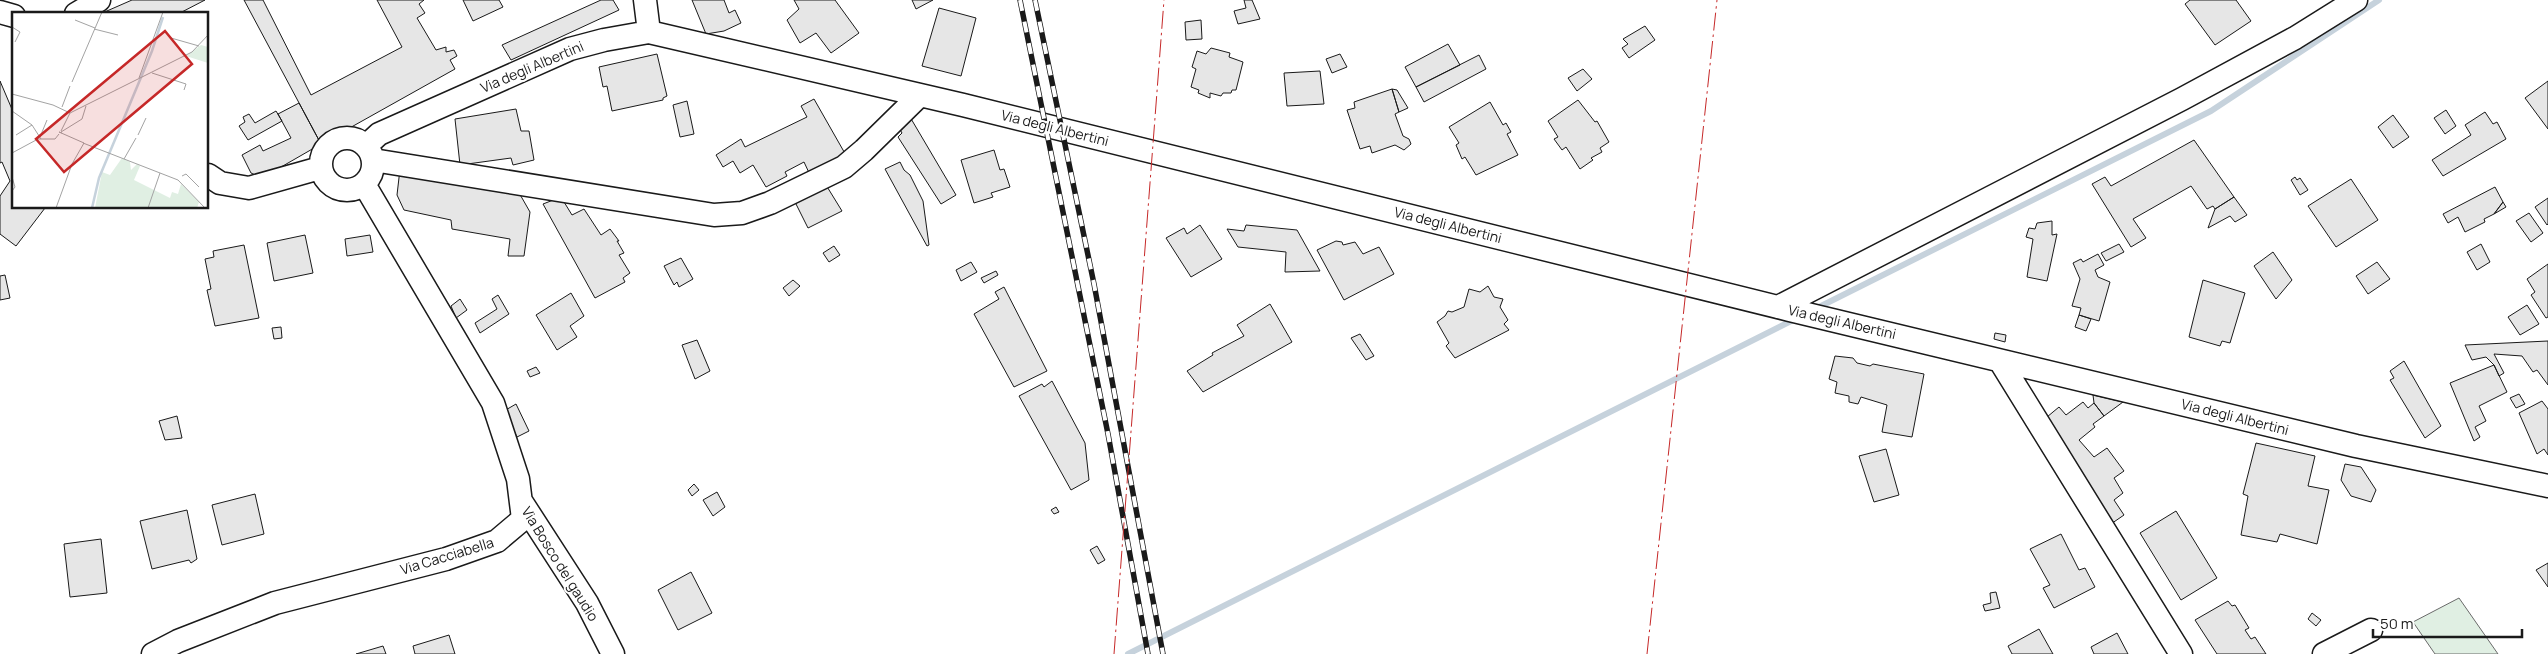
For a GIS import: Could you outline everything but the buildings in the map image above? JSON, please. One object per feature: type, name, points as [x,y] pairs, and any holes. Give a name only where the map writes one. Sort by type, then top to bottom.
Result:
[{"type":"street","points":[[79,12],[99,0]]},
{"type":"street","points":[[645,0],[649,32]]},
{"type":"street","points":[[1786,309],[2295,38],[2356,0]]},
{"type":"street","name":"Via degli Albertini","points":[[369,153],[379,134],[570,49],[604,40],[649,32],[920,95],[2000,361],[2356,446],[2548,486]]},
{"type":"street","points":[[369,153],[370,175],[364,184],[353,190],[341,190],[328,183],[320,168],[322,155],[332,141],[353,138],[369,153],[714,215],[742,213],[770,203],[844,167],[920,95]]},
{"type":"street","points":[[209,176],[220,183],[248,188],[320,168]]},
{"type":"street","name":"Via Cacciabella","points":[[153,654],[178,641],[275,602],[446,559],[497,541],[523,519],[518,479],[493,403],[364,184]]},
{"type":"street","points":[[2000,361],[2181,654]]},
{"type":"street","name":"Via Bosco del gaudio","points":[[521,501],[587,603],[613,654]]},
{"type":"street","points":[[2324,654],[2371,630]]},
{"type":"green space","points":[[2459,598],[2498,654],[2435,654],[2413,622]]},
{"type":"waterway","points":[[1815,309],[2211,111],[2379,0]]},
{"type":"waterway","points":[[1128,654],[1797,318]]},
{"type":"railway","points":[[1020,0],[1108,434],[1148,654]]},
{"type":"railway","points":[[1035,0],[1094,284],[1163,654]]},
{"type":"power","points":[[1114,654],[1164,0]]},
{"type":"power","points":[[1647,654],[1717,0]]}]
